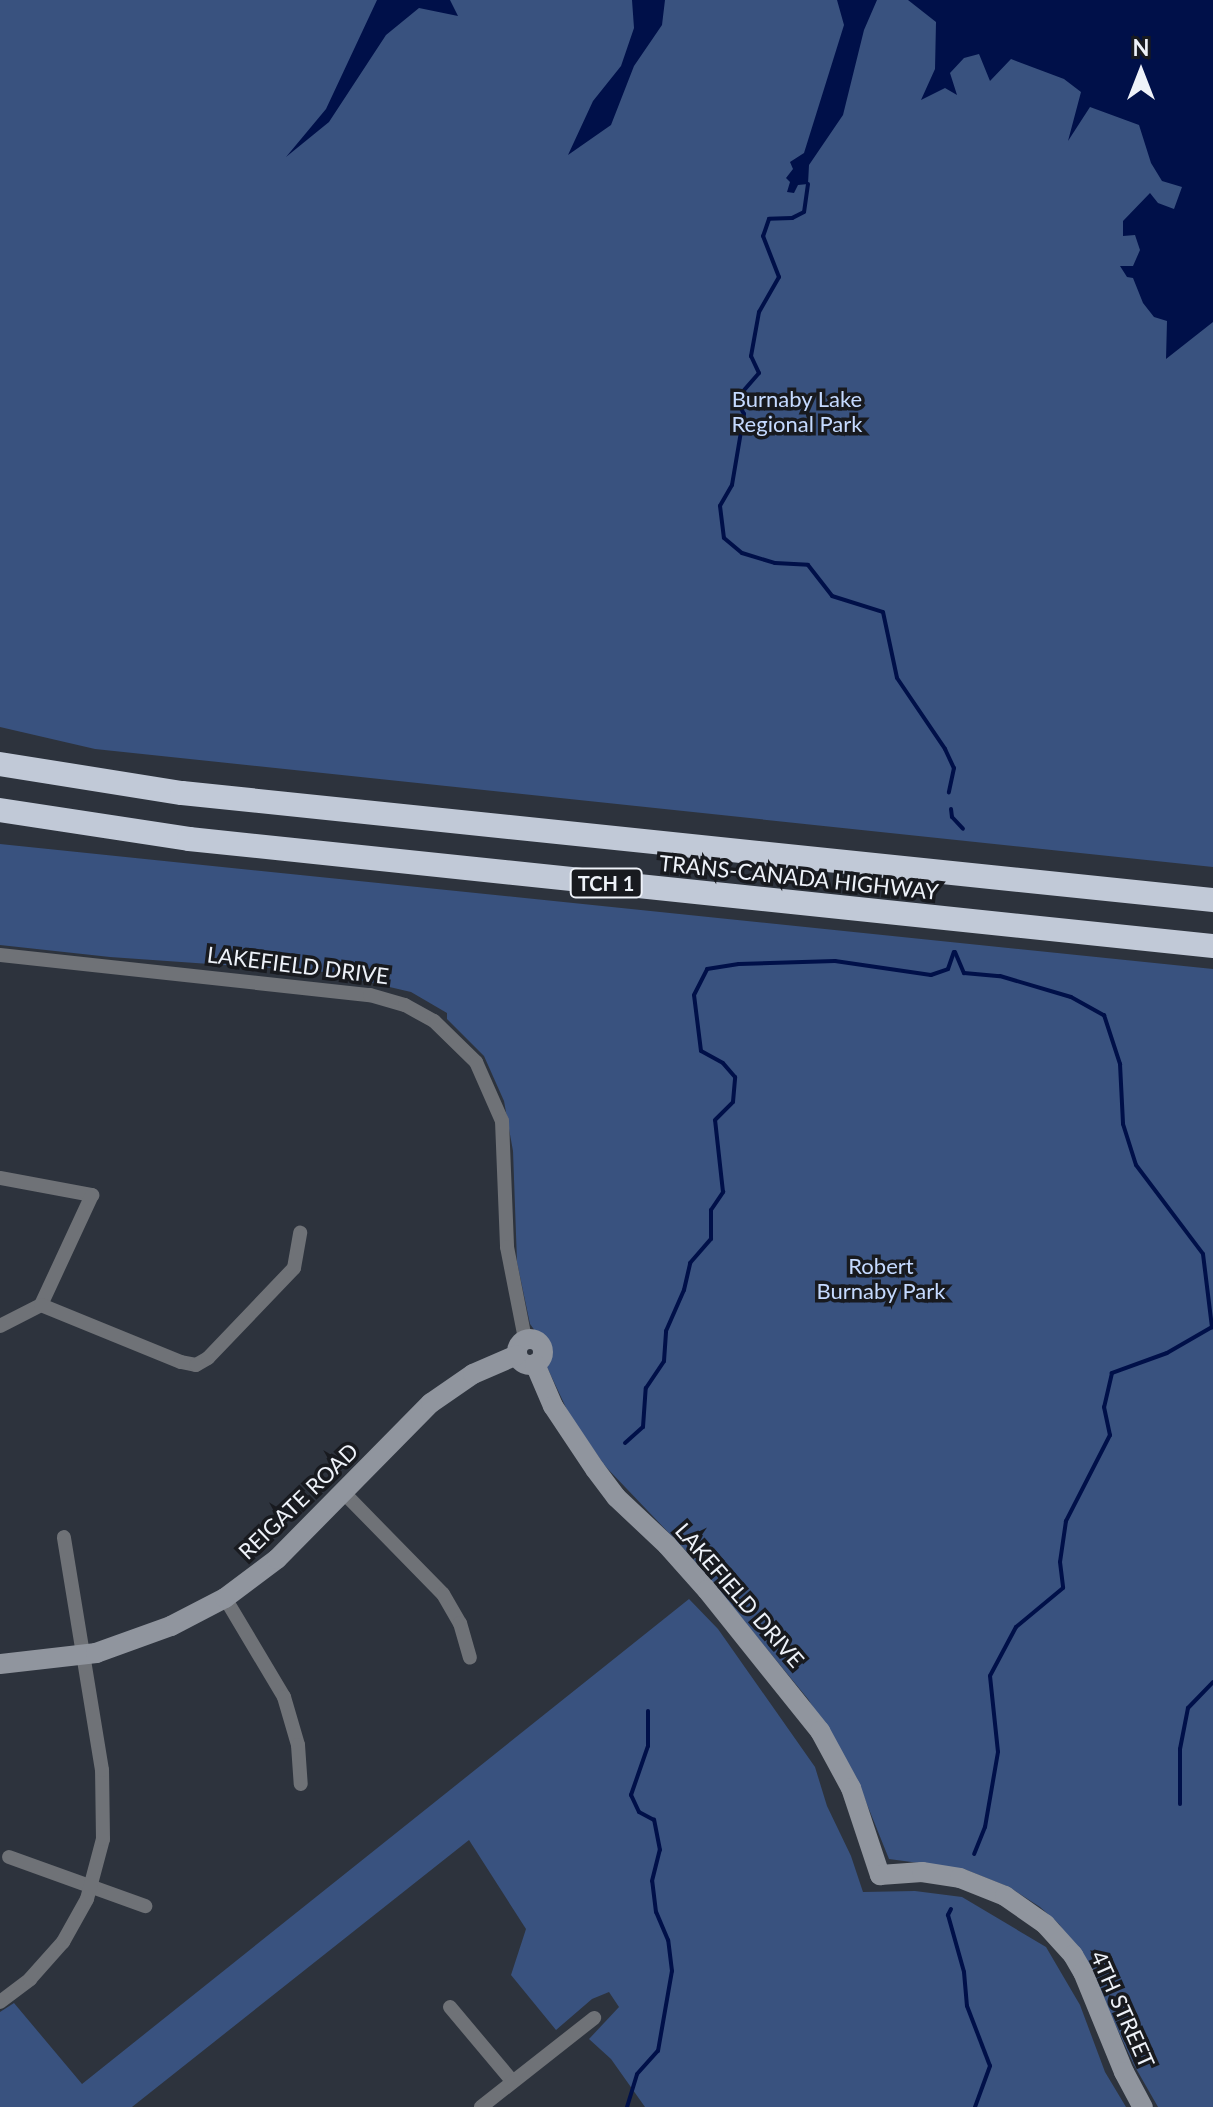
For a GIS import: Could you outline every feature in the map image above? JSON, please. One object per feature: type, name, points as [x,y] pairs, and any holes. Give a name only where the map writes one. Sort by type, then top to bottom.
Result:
[{"type":"highway","name":"TRANS-CANADA HIGHWAY","points":[[0,764],[198,795],[1213,900]]},
{"type":"highway","name":"TRANS-CANADA HIGHWAY","points":[[0,810],[204,841],[1213,946]]},
{"type":"street","name":"LAKEFIELD DRIVE","points":[[0,955],[358,993],[405,1005],[434,1021],[476,1062],[502,1121],[507,1247],[526,1353],[566,1428],[609,1488],[707,1590],[820,1731],[851,1788],[880,1875]]},
{"type":"street","points":[[0,1178],[92,1195],[41,1305],[0,1326]]},
{"type":"street","points":[[41,1305],[181,1362],[196,1365],[208,1358],[294,1268],[300,1233]]},
{"type":"street","name":"REIGATE ROAD","points":[[0,1664],[84,1656],[159,1631],[225,1598],[277,1559],[431,1403],[473,1374],[526,1353]]},
{"type":"street","points":[[344,1493],[443,1594],[460,1623],[470,1658]]},
{"type":"street","points":[[0,2002],[30,1979],[63,1942],[92,1886],[100,1857],[105,1806],[84,1656],[65,1564],[64,1537]]},
{"type":"street","points":[[225,1598],[284,1697],[298,1745],[301,1784]]},
{"type":"street","points":[[9,1857],[145,1906]]},
{"type":"street","name":"4TH STREET","points":[[880,1875],[922,1872],[960,1878],[1005,1896],[1045,1924],[1083,1972],[1119,2060],[1143,2107]]},
{"type":"street","points":[[450,2007],[512,2081]]},
{"type":"street","points":[[481,2107],[594,2018]]},
{"type":"green space","name":"Burnaby Lake Regional Park","points":[[0,0],[1213,0],[1213,867],[95,749],[0,727]]},
{"type":"green space","name":"Robert Burnaby Park","points":[[0,844],[1213,969],[1213,2107],[1158,2107],[1134,2065],[1089,1968],[1059,1924],[1040,1907],[1009,1887],[964,1869],[889,1859],[856,1777],[808,1699],[688,1553],[605,1466],[569,1414],[546,1365],[544,1343],[530,1324],[517,1262],[513,1151],[504,1101],[484,1056],[447,1019],[447,1013],[411,992],[325,972],[110,957],[0,945]]},
{"type":"green space","points":[[689,1599],[718,1629],[815,1767],[827,1806],[851,1856],[863,1892],[915,1891],[962,1897],[1046,1947],[1080,2005],[1105,2072],[1126,2107],[645,2107],[611,2059],[589,2039],[619,2007],[609,1992],[592,1999],[556,2030],[511,1975],[526,1929],[469,1840],[132,2107],[0,2107],[0,2012],[14,2003],[82,2084]]},
{"type":"shaded area","points":[[377,0],[450,0],[458,16],[419,8],[386,35],[329,122],[286,157],[326,109]]},
{"type":"shaded area","points":[[632,0],[665,0],[662,25],[634,66],[611,125],[568,155],[593,101],[621,66],[634,28]]},
{"type":"shaded area","points":[[837,0],[877,0],[864,30],[843,115],[809,165],[808,184],[798,185],[794,193],[787,192],[790,182],[786,178],[793,169],[790,162],[804,153],[844,25]]},
{"type":"shaded area","points":[[908,0],[1213,0],[1213,322],[1166,359],[1167,321],[1154,317],[1143,303],[1133,278],[1127,277],[1120,266],[1133,266],[1140,250],[1135,235],[1123,236],[1123,221],[1150,193],[1158,203],[1174,209],[1182,187],[1162,181],[1151,163],[1139,125],[1090,107],[1068,141],[1081,92],[1064,79],[1011,59],[990,81],[979,54],[964,58],[950,73],[957,95],[945,88],[921,100],[935,69],[936,22]]},
{"type":"waterway","points":[[808,184],[804,212],[792,218],[769,219],[763,236],[779,277],[759,312],[751,356],[759,373],[736,399],[744,414],[732,485],[720,506],[724,538],[742,553],[775,563],[808,565],[832,596],[883,612],[897,678],[945,749],[954,768],[949,792]]},
{"type":"waterway","points":[[951,809],[952,817],[963,829]]},
{"type":"waterway","points":[[625,1443],[643,1427],[646,1388],[664,1361],[666,1331],[684,1290],[690,1263],[711,1239],[711,1210],[723,1192],[715,1120],[733,1102],[735,1077],[723,1063],[701,1051],[694,995],[707,969],[739,964],[835,961],[931,975],[948,969],[954,952]]},
{"type":"waterway","points":[[955,952],[964,973],[1000,976],[1071,997],[1104,1015],[1120,1064],[1123,1124],[1136,1165],[1203,1254],[1212,1327],[1167,1353],[1112,1373],[1104,1407],[1110,1435],[1066,1521],[1060,1562],[1063,1588],[1016,1627],[990,1676],[998,1752],[985,1827],[974,1854]]},
{"type":"waterway","points":[[1180,1804],[1180,1749],[1188,1708],[1213,1682]]},
{"type":"waterway","points":[[627,2107],[637,2074],[658,2051],[672,1971],[668,1940],[656,1912],[652,1881],[660,1850],[654,1820],[639,1812],[631,1795],[648,1746],[648,1711]]},
{"type":"waterway","points":[[951,1909],[948,1915],[964,1972],[967,2006],[990,2066],[975,2107]]}]
